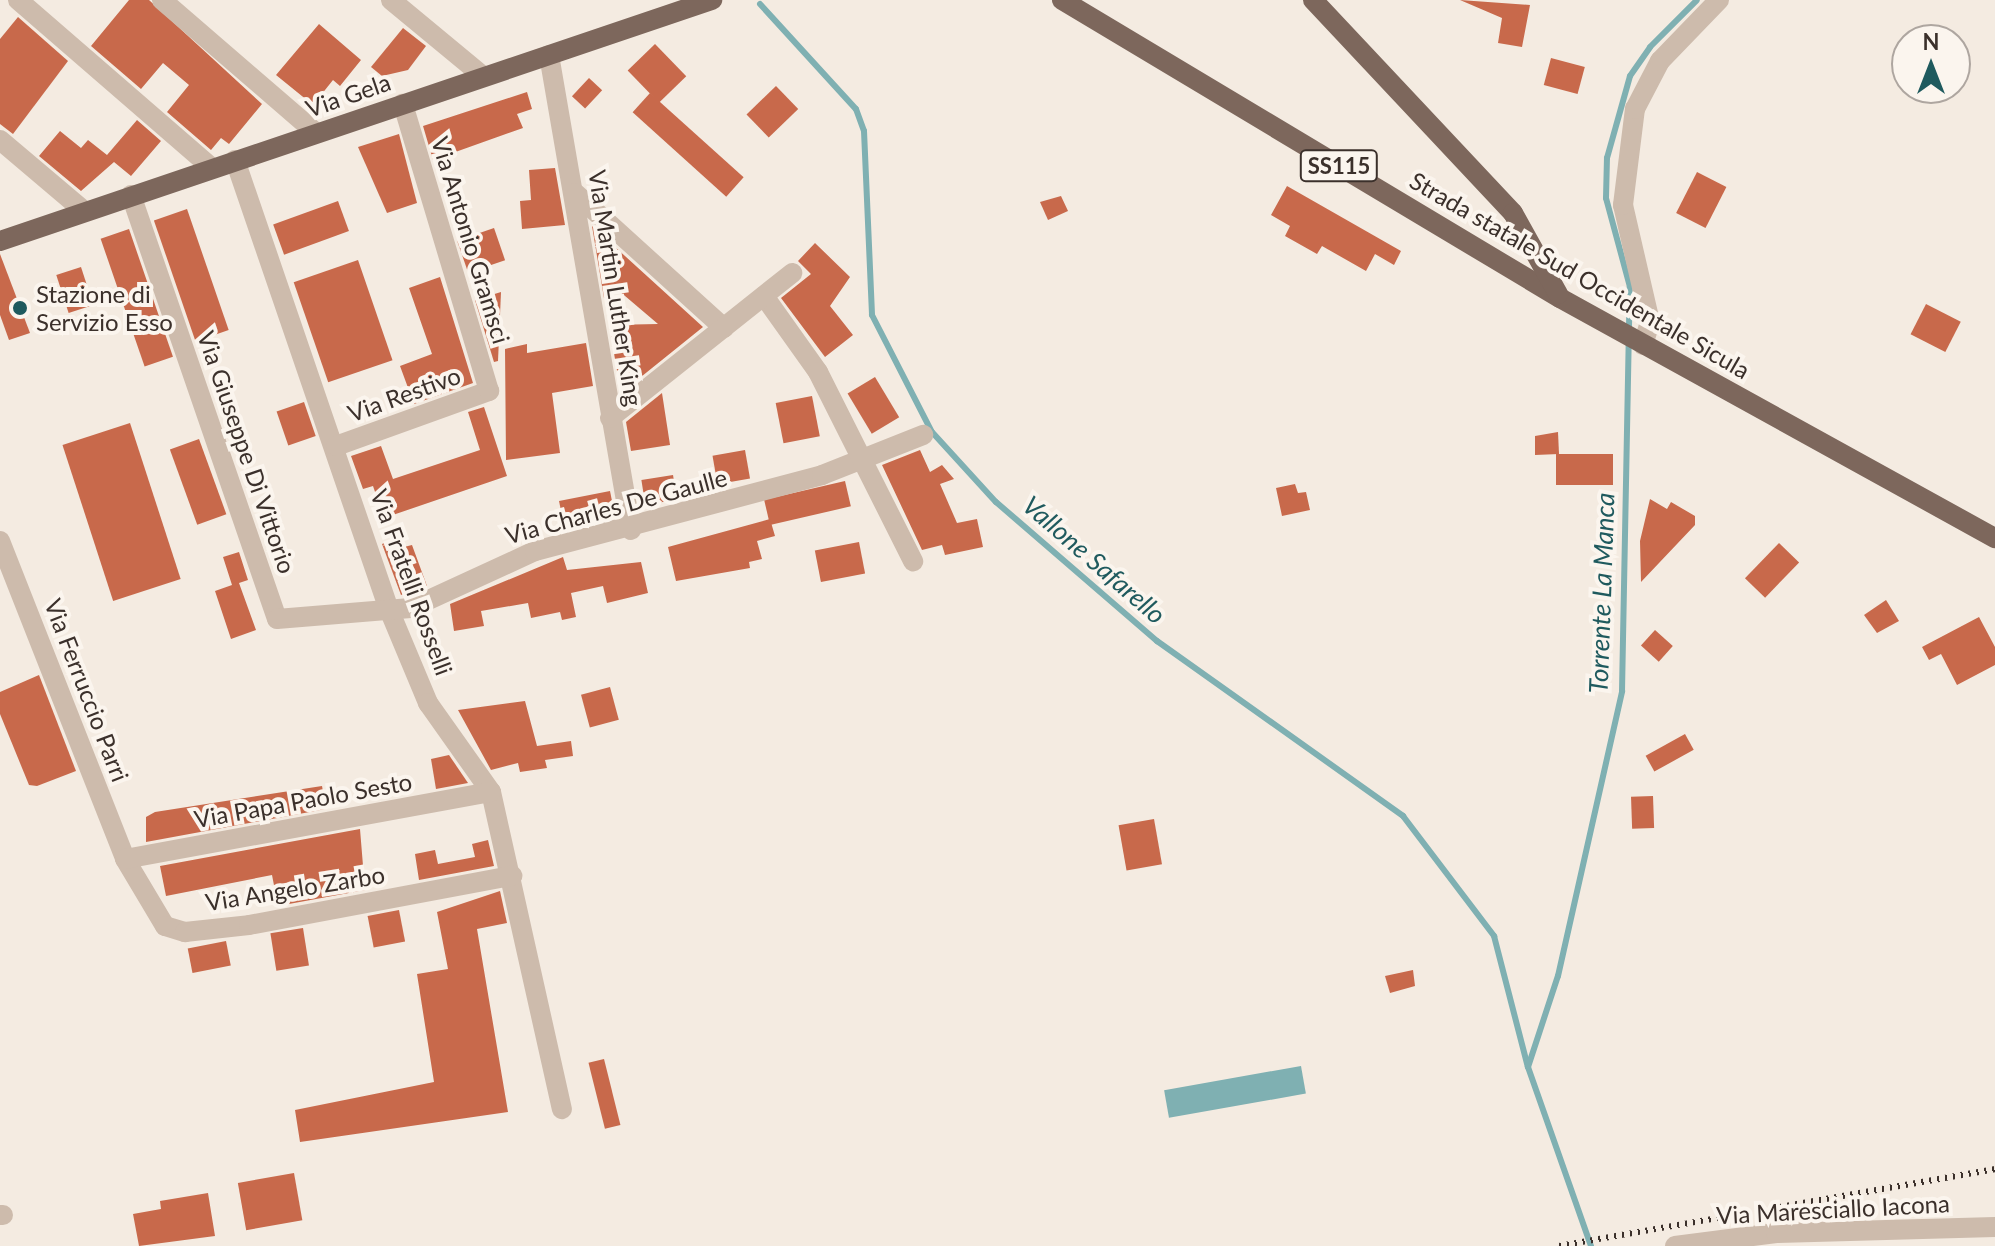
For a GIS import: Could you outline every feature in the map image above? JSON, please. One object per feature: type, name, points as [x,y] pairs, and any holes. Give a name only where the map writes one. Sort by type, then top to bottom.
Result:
[{"type":"main road","name":"Via Gela","points":[[0,241],[712,0]]},
{"type":"main road","name":"Strada statale Sud Occidentale Sicula","points":[[1062,0],[1560,298],[1995,538]]},
{"type":"main road","points":[[1313,0],[1513,213],[1560,298]]},
{"type":"street","points":[[18,0],[212,168]]},
{"type":"street","points":[[162,0],[316,133]]},
{"type":"street","points":[[391,0],[483,76]]},
{"type":"street","points":[[1641,343],[1650,322],[1623,205],[1635,109],[1660,61],[1719,0]]},
{"type":"street","name":"Via Martin Luther King","points":[[549,55],[631,530]]},
{"type":"street","name":"Via Antonio Gramsci","points":[[403,104],[489,391]]},
{"type":"street","points":[[0,140],[84,211]]},
{"type":"street","name":"Via Fratelli Rosselli","points":[[235,160],[336,446],[390,612],[428,703],[491,792],[562,1109]]},
{"type":"street","points":[[575,193],[724,328]]},
{"type":"street","name":"Via Giuseppe Di Vittorio","points":[[131,195],[277,619],[390,612]]},
{"type":"street","points":[[610,418],[792,273]]},
{"type":"street","points":[[764,296],[818,372],[860,463],[913,561]]},
{"type":"street","name":"Via Restivo","points":[[336,446],[489,391]]},
{"type":"street","name":"Via Charles De Gaulle","points":[[390,612],[535,551],[631,530],[860,463],[923,435]]},
{"type":"street","name":"Via Ferruccio Parri","points":[[0,541],[125,859]]},
{"type":"street","name":"Via Papa Paolo Sesto","points":[[125,859],[491,792]]},
{"type":"street","name":"Via Angelo Zarbo","points":[[125,859],[152,912],[165,926],[185,932],[512,876]]},
{"type":"street","name":"Via Maresciallo Iacona","points":[[1675,1246],[1776,1233],[1995,1227]]},
{"type":"water","points":[[1301,1066],[1306,1094],[1169,1118],[1164,1090]]},
{"type":"building","points":[[129,0],[149,0],[262,104],[229,144],[221,138],[211,150],[167,112],[189,85],[163,63],[141,89],[91,46]]},
{"type":"building","points":[[1460,0],[1530,5],[1522,47],[1498,43],[1502,18]]},
{"type":"building","points":[[18,17],[68,61],[13,134],[0,124],[0,39]]},
{"type":"building","points":[[319,24],[361,60],[340,86],[333,80],[313,105],[276,75]]},
{"type":"building","points":[[403,28],[426,46],[408,70],[382,76],[371,67]]},
{"type":"building","points":[[655,44],[686,76],[659,103],[628,70]]},
{"type":"building","points":[[1551,58],[1585,67],[1578,94],[1544,85]]},
{"type":"building","points":[[589,78],[602,90],[585,109],[572,96]]},
{"type":"building","points":[[776,86],[798,109],[769,137],[747,114]]},
{"type":"building","points":[[527,92],[532,109],[517,114],[523,128],[433,160],[423,126]]},
{"type":"building","points":[[650,93],[744,177],[726,197],[633,112]]},
{"type":"building","points":[[137,120],[161,141],[131,176],[114,162],[81,191],[39,156],[60,131],[81,148],[88,140],[107,155]]},
{"type":"building","points":[[399,134],[417,203],[387,213],[358,147]]},
{"type":"building","points":[[555,168],[565,225],[522,229],[520,201],[531,200],[529,170]]},
{"type":"building","points":[[1697,172],[1726,187],[1706,228],[1676,213]]},
{"type":"building","points":[[1287,186],[1401,251],[1394,265],[1375,254],[1366,271],[1322,246],[1317,254],[1285,236],[1290,226],[1271,215]]},
{"type":"building","points":[[1061,196],[1068,211],[1048,220],[1040,202]]},
{"type":"building","points":[[338,201],[349,231],[284,255],[273,225]]},
{"type":"building","points":[[187,209],[229,330],[196,341],[154,220]]},
{"type":"building","points":[[592,226],[703,327],[621,393],[609,325],[658,324],[618,290],[604,298]]},
{"type":"building","points":[[494,228],[505,260],[468,273],[457,241]]},
{"type":"building","points":[[129,229],[173,357],[145,366],[101,239]]},
{"type":"building","points":[[815,243],[850,277],[830,306],[853,335],[825,357],[781,298],[811,274],[798,261]]},
{"type":"building","points":[[0,254],[30,333],[9,340],[0,315]]},
{"type":"building","points":[[358,260],[393,360],[328,382],[294,282]]},
{"type":"building","points":[[81,267],[93,305],[69,313],[56,275]]},
{"type":"building","points":[[440,277],[473,383],[414,404],[400,366],[432,354],[409,288]]},
{"type":"building","points":[[501,292],[498,361],[494,362],[475,300]]},
{"type":"building","points":[[1926,304],[1961,322],[1945,352],[1911,334]]},
{"type":"building","points":[[586,343],[593,386],[552,393],[560,453],[506,460],[505,349],[527,344],[527,353]]},
{"type":"building","points":[[875,377],[899,417],[872,434],[848,393]]},
{"type":"building","points":[[662,393],[670,445],[631,451],[626,422]]},
{"type":"building","points":[[812,396],[820,436],[784,443],[776,403]]},
{"type":"building","points":[[304,402],[316,436],[288,445],[277,411]]},
{"type":"building","points":[[484,407],[507,476],[384,518],[373,486],[363,489],[351,456],[381,446],[393,479],[480,450],[468,412]]},
{"type":"building","points":[[130,423],[181,579],[113,601],[62,445]]},
{"type":"building","points":[[1558,432],[1559,454],[1535,455],[1535,436]]},
{"type":"building","points":[[199,439],[226,514],[197,525],[170,450]]},
{"type":"building","points":[[745,450],[750,479],[718,484],[713,456]]},
{"type":"building","points":[[920,450],[930,472],[942,465],[954,479],[940,484],[957,523],[977,519],[983,547],[945,555],[942,545],[922,550],[882,465]]},
{"type":"building","points":[[1556,454],[1613,454],[1613,485],[1556,485]]},
{"type":"building","points":[[673,475],[677,500],[645,505],[641,480]]},
{"type":"building","points":[[845,481],[851,506],[770,525],[764,500]]},
{"type":"building","points":[[1295,484],[1298,493],[1306,492],[1310,510],[1282,516],[1276,488]]},
{"type":"building","points":[[610,491],[615,516],[565,530],[559,501]]},
{"type":"building","points":[[1650,499],[1667,509],[1671,502],[1695,516],[1695,525],[1641,582],[1640,541]]},
{"type":"building","points":[[770,519],[775,536],[757,541],[762,559],[749,562],[750,568],[676,581],[668,547]]},
{"type":"building","points":[[400,537],[404,547],[412,545],[427,586],[401,595],[382,544]]},
{"type":"building","points":[[859,542],[865,573],[821,582],[815,551]]},
{"type":"building","points":[[1779,543],[1799,562],[1765,598],[1745,578]]},
{"type":"building","points":[[239,552],[248,580],[239,583],[256,630],[231,639],[215,591],[232,585],[223,557]]},
{"type":"building","points":[[563,557],[567,570],[641,562],[648,593],[607,603],[603,586],[571,593],[576,617],[562,620],[560,612],[531,618],[528,603],[481,611],[484,626],[454,631],[450,604]]},
{"type":"building","points":[[1886,600],[1899,621],[1877,633],[1864,615]]},
{"type":"building","points":[[1979,617],[1995,647],[1995,665],[1957,685],[1941,654],[1929,660],[1922,647]]},
{"type":"building","points":[[1655,630],[1673,646],[1659,662],[1641,646]]},
{"type":"building","points":[[39,675],[76,771],[37,786],[29,785],[0,714],[0,692]]},
{"type":"building","points":[[610,687],[619,720],[590,728],[581,695]]},
{"type":"building","points":[[525,701],[537,746],[571,741],[573,756],[545,760],[547,768],[520,772],[518,763],[491,770],[458,710]]},
{"type":"building","points":[[1685,734],[1694,750],[1654,772],[1646,756]]},
{"type":"building","points":[[449,755],[468,783],[436,789],[431,759]]},
{"type":"building","points":[[322,786],[326,809],[146,842],[146,817],[155,812]]},
{"type":"building","points":[[1653,796],[1654,828],[1632,829],[1631,797]]},
{"type":"building","points":[[1154,819],[1162,864],[1127,871],[1119,825]]},
{"type":"building","points":[[360,829],[365,890],[278,906],[272,875],[166,896],[160,866]]},
{"type":"building","points":[[488,840],[494,866],[419,880],[415,854],[435,850],[438,864],[475,857],[472,844]]},
{"type":"building","points":[[500,891],[507,923],[477,929],[508,1112],[300,1142],[295,1110],[434,1082],[417,974],[448,969],[437,912]]},
{"type":"building","points":[[399,910],[405,941],[374,948],[368,916]]},
{"type":"building","points":[[303,928],[309,966],[276,971],[270,933]]},
{"type":"building","points":[[226,941],[231,966],[192,973],[188,948]]},
{"type":"building","points":[[1413,970],[1415,986],[1390,993],[1385,976]]},
{"type":"building","points":[[604,1059],[620,1125],[605,1129],[588,1063]]},
{"type":"building","points":[[294,1173],[302,1220],[246,1230],[238,1183]]},
{"type":"building","points":[[208,1193],[215,1236],[139,1246],[133,1214],[161,1209],[160,1201]]},
{"type":"waterway","name":"Torrente La Manca","points":[[1591,1246],[1528,1067],[1558,976],[1622,691],[1630,287],[1606,198],[1607,158],[1630,76],[1650,47],[1697,0]]},
{"type":"waterway","name":"Vallone Safarello","points":[[760,4],[856,109],[864,131],[872,315],[932,432],[996,502],[1157,641],[1403,816],[1494,936],[1528,1067]]},
{"type":"railway","points":[[1559,1246],[1995,1169]]},
{"type":"place","name":"Stazione di Servizio Esso","points":[[20,308]]}]
